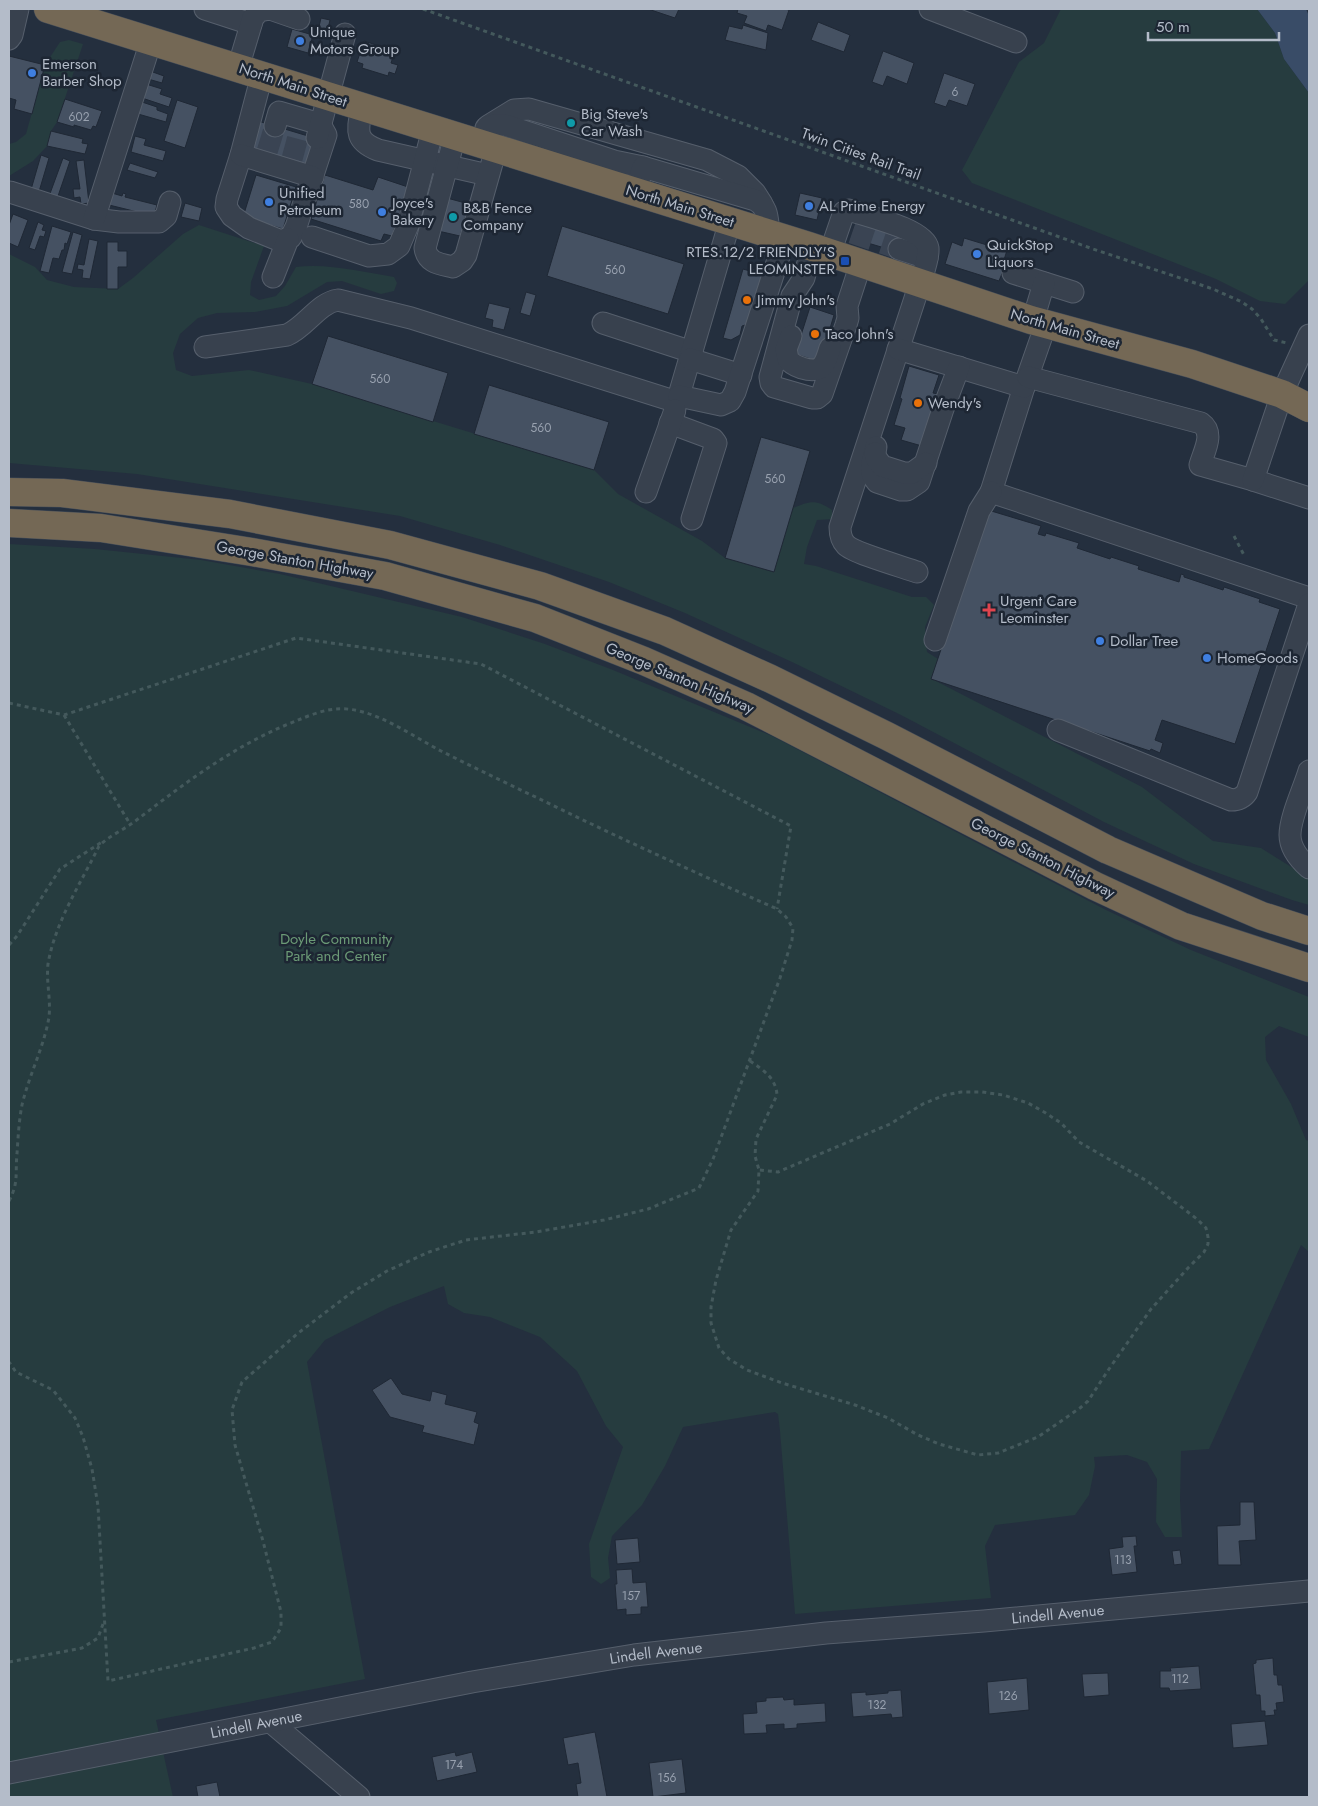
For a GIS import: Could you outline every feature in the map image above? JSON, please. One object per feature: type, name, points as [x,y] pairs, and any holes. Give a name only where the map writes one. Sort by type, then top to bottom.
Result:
[{"type":"highway","name":"North Main Street","points":[[48,9],[328,97],[468,136],[635,192],[777,236],[833,240],[861,263],[923,270],[1040,322],[1192,364],[1282,394],[1309,408]]},
{"type":"highway","points":[[9,492],[62,493],[230,514],[390,545],[540,586],[665,631],[770,679],[878,732],[1108,850],[1262,916],[1309,931]]},
{"type":"highway","name":"George Stanton Highway","points":[[9,523],[101,528],[385,576],[535,618],[644,661],[746,706],[1095,886],[1181,926],[1309,968]]},
{"type":"street","points":[[9,40],[18,9]]},
{"type":"street","points":[[205,9],[251,24]]},
{"type":"street","points":[[288,240],[281,241],[257,231],[232,216],[227,210],[226,204],[254,105],[250,72],[251,24],[253,18],[259,11],[270,9],[299,19]]},
{"type":"street","points":[[930,9],[1016,42]]},
{"type":"street","points":[[310,129],[328,97],[345,34]]},
{"type":"street","points":[[94,219],[151,41]]},
{"type":"street","points":[[254,105],[277,119],[325,132],[325,141],[302,169],[296,227],[288,240],[274,277]]},
{"type":"street","points":[[362,107],[358,131],[360,139],[367,146],[488,175]]},
{"type":"street","points":[[205,347],[287,335],[298,329],[330,301],[338,300],[411,318],[678,399],[721,405],[730,401],[741,375],[777,236],[766,209],[755,193],[738,176],[707,160],[529,109],[514,110],[425,160],[408,225],[399,246],[388,254],[369,256],[312,237]]},
{"type":"street","points":[[468,136],[488,175],[466,255],[462,262],[454,268],[432,262],[427,256],[425,248],[447,166],[468,136],[505,125],[614,160],[755,200],[762,204]]},
{"type":"street","points":[[241,155],[266,157],[302,169]]},
{"type":"street","points":[[635,192],[643,167]]},
{"type":"street","points":[[232,182],[239,210],[243,217],[280,232],[288,228],[299,192],[304,184],[302,169]]},
{"type":"street","points":[[10,192],[94,219],[119,222],[159,222],[166,216],[170,202]]},
{"type":"street","points":[[847,306],[848,318],[822,394],[817,398],[812,398],[774,387],[770,377],[792,296],[833,240],[844,212],[849,210],[908,230],[923,239],[928,248],[923,270],[840,527],[842,540],[851,548],[917,572]]},
{"type":"street","points":[[646,492],[678,399],[730,221]]},
{"type":"street","points":[[900,249],[923,270]]},
{"type":"street","points":[[801,283],[804,291],[803,298],[786,355],[790,363],[815,370],[826,363],[837,324],[847,306],[861,263]]},
{"type":"street","points":[[1013,273],[1073,292]]},
{"type":"street","points":[[934,640],[979,511],[991,492],[1026,382],[1040,322],[1044,282]]},
{"type":"street","points":[[603,323],[741,375]]},
{"type":"street","points":[[1253,480],[1282,394],[1309,335]]},
{"type":"street","points":[[898,349],[959,367],[1201,423],[1205,426],[1208,437],[1200,465],[1309,498]]},
{"type":"street","points":[[883,396],[884,418],[871,464],[871,472],[877,482],[901,490],[907,490],[919,482],[959,367]]},
{"type":"street","points":[[854,485],[910,504],[918,500],[924,493],[955,402],[959,367]]},
{"type":"street","points":[[670,423],[713,439],[716,443],[692,519]]},
{"type":"street","points":[[991,492],[1309,598]]},
{"type":"street","points":[[1058,730],[1231,800],[1238,800],[1248,792],[1309,604]]},
{"type":"street","points":[[1309,770],[1290,836],[1296,853],[1309,868]]},
{"type":"street","name":"Lindell Avenue","points":[[9,1773],[272,1723],[472,1682],[634,1655],[826,1633],[984,1621],[1309,1591]]},
{"type":"street","points":[[272,1723],[359,1797]]},
{"type":"path","name":"Twin Cities Rail Trail","points":[[423,9],[1093,249],[1213,289],[1242,302],[1252,309],[1276,341]]},
{"type":"path","points":[[9,703],[64,715],[296,638],[481,664],[791,826],[777,909]]},
{"type":"path","points":[[9,945],[17,936],[60,869],[130,824],[232,752],[276,728],[314,714],[336,709],[354,710],[404,730],[424,742],[547,803],[777,909],[786,917],[793,928],[792,940],[780,978],[750,1061],[713,1159],[699,1188],[648,1209],[604,1220],[536,1232],[466,1240],[429,1252],[387,1271],[351,1293],[297,1334],[242,1382],[232,1410],[235,1445],[281,1612],[281,1628],[272,1642],[254,1648],[108,1681],[98,1506],[92,1469],[83,1437],[75,1418],[53,1390],[9,1369]]},
{"type":"path","points":[[64,715],[130,824]]},
{"type":"path","points":[[9,1201],[16,1186],[22,1106],[48,1017],[48,965],[52,948],[70,902],[99,846],[105,840]]},
{"type":"path","points":[[750,1061],[770,1075],[776,1089],[774,1102],[756,1139],[755,1156],[759,1170],[758,1191],[731,1230],[716,1280],[711,1307],[711,1323],[719,1348],[729,1359],[747,1370],[782,1383],[855,1405],[888,1418],[918,1435],[939,1444],[978,1455],[998,1453],[1038,1437],[1088,1402],[1108,1369],[1152,1310],[1204,1252],[1208,1244],[1206,1228],[1147,1181],[1079,1142],[1061,1123],[1044,1112],[1028,1103],[1003,1095],[975,1092],[944,1095],[923,1104],[890,1124],[778,1172],[759,1170]]},
{"type":"path","points":[[9,1362],[16,1372]]},
{"type":"path","points":[[9,1662],[82,1648],[98,1638],[104,1618]]},
{"type":"green space","points":[[1061,9],[1257,9],[1275,33],[1284,59],[1309,93],[1309,280],[1285,304],[1260,301],[1216,279],[972,183],[962,170],[1019,62],[1044,43]]},
{"type":"green space","points":[[69,40],[83,44],[47,146],[33,161],[9,176],[9,144],[16,142],[26,134],[45,65],[60,42]]},
{"type":"green space","points":[[199,225],[264,246],[251,282],[250,295],[259,300],[276,296],[285,286],[296,267],[333,267],[394,277],[397,283],[394,291],[381,294],[342,281],[327,282],[287,306],[255,312],[217,313],[198,318],[180,334],[173,353],[176,370],[192,376],[249,370],[312,384],[594,470],[618,494],[702,541],[725,558],[773,572],[793,508],[813,502],[822,504],[832,510],[832,519],[817,520],[807,547],[804,564],[816,566],[912,597],[926,597],[934,605],[925,627],[927,652],[938,659],[932,679],[1142,787],[1213,841],[1261,848],[1309,878],[1309,905],[1194,864],[1104,822],[901,715],[792,662],[685,613],[609,582],[500,545],[400,516],[137,474],[9,463],[9,254],[35,267],[47,280],[74,287],[118,289],[183,234]]},
{"type":"green space","name":"Doyle Community Park and Center","points":[[9,544],[95,549],[201,560],[280,574],[462,617],[545,644],[772,736],[1106,910],[1191,950],[1309,997],[1309,1037],[1279,1026],[1265,1037],[1266,1060],[1291,1104],[1306,1140],[1309,1141],[1309,1252],[1301,1245],[1209,1449],[1181,1451],[1180,1501],[1182,1537],[1165,1537],[1156,1522],[1157,1479],[1147,1462],[1127,1455],[1094,1457],[1095,1466],[1089,1495],[1075,1515],[995,1525],[985,1546],[991,1598],[795,1614],[780,1431],[778,1414],[775,1412],[683,1427],[665,1466],[642,1505],[612,1536],[608,1558],[610,1578],[601,1584],[591,1577],[589,1544],[623,1447],[606,1426],[577,1371],[540,1337],[490,1317],[464,1313],[448,1304],[444,1286],[390,1307],[325,1340],[307,1362],[365,1679],[156,1720],[173,1797],[9,1797]]},
{"type":"water","points":[[1257,9],[1306,9],[1309,16],[1309,93],[1284,59],[1275,33]]},
{"type":"building","points":[[648,9],[679,9],[675,18]]},
{"type":"building","points":[[738,9],[789,10],[782,30],[768,25],[766,31],[744,23],[747,16],[737,13]]},
{"type":"building","points":[[321,18],[330,20],[327,33],[318,31]]},
{"type":"building","points":[[818,22],[850,35],[844,52],[811,40]]},
{"type":"building","points":[[743,25],[768,33],[766,50],[725,40],[729,26],[742,29]]},
{"type":"building","name":"Unique Motors Group","points":[[292,29],[313,35],[308,53],[287,47]]},
{"type":"building","points":[[364,41],[395,51],[391,63],[398,65],[395,74],[389,72],[388,76],[362,68],[363,64],[357,62]]},
{"type":"building","points":[[883,51],[914,63],[907,84],[887,76],[883,86],[872,82]]},
{"type":"building","points":[[9,56],[45,65],[32,114],[14,109],[16,100],[9,98]]},
{"type":"building","points":[[150,71],[164,76],[162,83],[148,79]]},
{"type":"building","points":[[944,73],[975,84],[967,106],[949,100],[946,107],[934,103]]},
{"type":"building","points":[[146,84],[162,89],[160,94],[172,98],[169,107],[142,98]]},
{"type":"building","points":[[65,99],[102,111],[96,127],[93,126],[91,130],[57,122]]},
{"type":"building","points":[[177,100],[198,107],[185,148],[164,141]]},
{"type":"building","points":[[142,102],[157,107],[157,110],[168,114],[166,122],[138,114]]},
{"type":"building","name":"Unified Petroleum","points":[[258,121],[318,139],[310,165],[250,147]]},
{"type":"building","points":[[51,131],[83,139],[82,143],[88,144],[85,154],[47,146]]},
{"type":"building","points":[[135,136],[146,139],[144,145],[166,151],[163,161],[131,152]]},
{"type":"building","points":[[41,155],[49,158],[38,195],[30,193]]},
{"type":"building","points":[[63,158],[70,161],[56,202],[48,199]]},
{"type":"building","points":[[84,160],[89,203],[81,204],[80,197],[74,198],[73,189],[80,189],[76,161]]},
{"type":"building","points":[[130,163],[158,172],[155,178],[127,170]]},
{"type":"building","name":"Unified Petroleum","points":[[256,175],[296,187],[283,229],[243,217]]},
{"type":"building","points":[[325,175],[373,190],[378,177],[408,187],[392,236],[384,234],[381,241],[311,219]]},
{"type":"building","points":[[112,193],[122,196],[123,193],[126,194],[125,197],[157,205],[154,216],[109,205]]},
{"type":"building","name":"AL Prime Energy","points":[[800,193],[822,198],[817,220],[795,215]]},
{"type":"building","name":"B&B Fence Company","points":[[447,198],[469,204],[460,236],[438,231]]},
{"type":"building","points":[[185,203],[202,208],[199,221],[181,217]]},
{"type":"building","points":[[13,214],[28,220],[18,247],[9,243],[9,225]]},
{"type":"building","name":"AL Prime Energy","points":[[858,216],[905,231],[898,252],[851,238]]},
{"type":"building","points":[[38,222],[44,225],[42,230],[46,231],[44,237],[40,236],[35,250],[29,248]]},
{"type":"building","points":[[52,226],[71,232],[59,259],[53,258],[49,273],[40,271]]},
{"type":"building","points":[[562,226],[684,264],[668,314],[547,276]]},
{"type":"building","points":[[73,232],[82,235],[72,274],[62,272]]},
{"type":"building","name":"QuickStop Liquors","points":[[964,238],[987,245],[988,241],[1008,247],[1004,260],[1007,261],[999,281],[945,264],[952,242],[962,246]]},
{"type":"building","points":[[89,239],[98,241],[90,279],[82,278],[83,270],[77,269],[78,264],[84,265]]},
{"type":"building","points":[[107,242],[118,242],[118,251],[127,251],[127,267],[118,267],[118,289],[107,289]]},
{"type":"building","name":"Jimmy John's","points":[[751,268],[761,271],[759,275],[766,277],[752,323],[742,326],[740,335],[731,340],[723,338],[743,269],[750,271]]},
{"type":"building","points":[[526,292],[536,295],[530,316],[520,313]]},
{"type":"building","points":[[489,303],[510,308],[504,330],[492,327],[493,320],[485,318]]},
{"type":"building","name":"Taco John's","points":[[810,307],[834,315],[820,362],[795,354]]},
{"type":"building","points":[[328,336],[448,373],[433,422],[312,384]]},
{"type":"building","name":"Wendy's","points":[[909,366],[939,375],[933,393],[938,394],[922,446],[901,440],[905,428],[894,425]]},
{"type":"building","points":[[489,385],[609,422],[594,470],[474,434]]},
{"type":"building","points":[[761,437],[810,451],[774,572],[725,558]]},
{"type":"building","points":[[988,510],[1041,526],[1038,534],[1045,536],[1046,533],[1079,543],[1077,548],[1139,566],[1138,569],[1179,582],[1181,574],[1184,577],[1223,590],[1224,587],[1260,599],[1259,602],[1280,609],[1235,744],[1162,720],[1155,740],[1163,743],[1160,753],[1151,749],[1150,751],[931,679]]},
{"type":"building","points":[[391,1378],[402,1394],[430,1401],[432,1391],[447,1395],[445,1404],[477,1412],[474,1422],[479,1424],[474,1445],[422,1432],[424,1426],[390,1417],[372,1390]]},
{"type":"building","points":[[1240,1502],[1254,1502],[1256,1540],[1239,1541],[1241,1565],[1218,1565],[1217,1526],[1240,1525]]},
{"type":"building","points":[[1136,1536],[1137,1546],[1134,1546],[1137,1572],[1112,1575],[1109,1549],[1123,1547],[1122,1537]]},
{"type":"building","points":[[638,1538],[640,1562],[617,1564],[615,1540]]},
{"type":"building","points":[[1180,1550],[1182,1564],[1174,1565],[1172,1551]]},
{"type":"building","points":[[632,1569],[633,1583],[646,1582],[648,1607],[641,1607],[641,1614],[626,1615],[626,1609],[617,1610],[616,1570]]},
{"type":"building","points":[[1273,1658],[1274,1675],[1277,1675],[1278,1685],[1282,1685],[1284,1702],[1276,1703],[1277,1710],[1274,1710],[1275,1715],[1265,1716],[1265,1711],[1261,1711],[1260,1695],[1256,1695],[1253,1664],[1256,1663],[1256,1660]]},
{"type":"building","points":[[1199,1666],[1201,1689],[1170,1691],[1169,1688],[1160,1688],[1160,1671],[1171,1671],[1170,1668]]},
{"type":"building","points":[[1108,1673],[1109,1695],[1084,1697],[1082,1674]]},
{"type":"building","points":[[1027,1678],[1029,1710],[989,1714],[987,1682]]},
{"type":"building","points":[[901,1690],[903,1717],[892,1718],[891,1714],[853,1717],[851,1693],[866,1692],[866,1695]]},
{"type":"building","points":[[783,1697],[784,1700],[794,1699],[794,1705],[825,1703],[826,1722],[797,1724],[797,1728],[784,1729],[784,1724],[766,1725],[767,1733],[744,1734],[743,1714],[757,1713],[756,1702],[766,1701],[766,1698]]},
{"type":"building","points":[[1265,1721],[1268,1745],[1233,1748],[1231,1724]]},
{"type":"building","points":[[595,1732],[607,1797],[578,1797],[576,1784],[581,1783],[578,1763],[568,1765],[563,1738]]},
{"type":"building","points":[[455,1752],[456,1756],[472,1752],[477,1772],[437,1781],[432,1757]]},
{"type":"building","points":[[682,1759],[686,1793],[653,1797],[649,1763]]},
{"type":"building","points":[[217,1782],[220,1797],[198,1797],[196,1786]]},
{"type":"tunnel","points":[[267,152],[275,126]]},
{"type":"tunnel","points":[[292,159],[299,133]]},
{"type":"tunnel","points":[[852,233],[899,249]]},
{"type":"place","name":"Unique Motors Group","points":[[300,41]]},
{"type":"place","name":"Emerson Barber Shop","points":[[32,73]]},
{"type":"place","name":"Big Steve's Car Wash","points":[[571,123]]},
{"type":"place","name":"Unified Petroleum","points":[[269,202]]},
{"type":"place","name":"AL Prime Energy","points":[[809,206]]},
{"type":"place","name":"Joyce's Bakery","points":[[382,212]]},
{"type":"place","name":"B&B Fence Company","points":[[453,217]]},
{"type":"place","name":"QuickStop Liquors","points":[[977,254]]},
{"type":"place","name":"RTES.12/2 FRIENDLY'S LEOMINSTER","points":[[845,261]]},
{"type":"place","name":"Jimmy John's","points":[[747,300]]},
{"type":"place","name":"Taco John's","points":[[815,334]]},
{"type":"place","name":"Wendy's","points":[[918,403]]},
{"type":"place","name":"Urgent Care Leominster","points":[[989,610]]},
{"type":"place","name":"Dollar Tree","points":[[1100,641]]},
{"type":"place","name":"HomeGoods","points":[[1207,658]]}]
